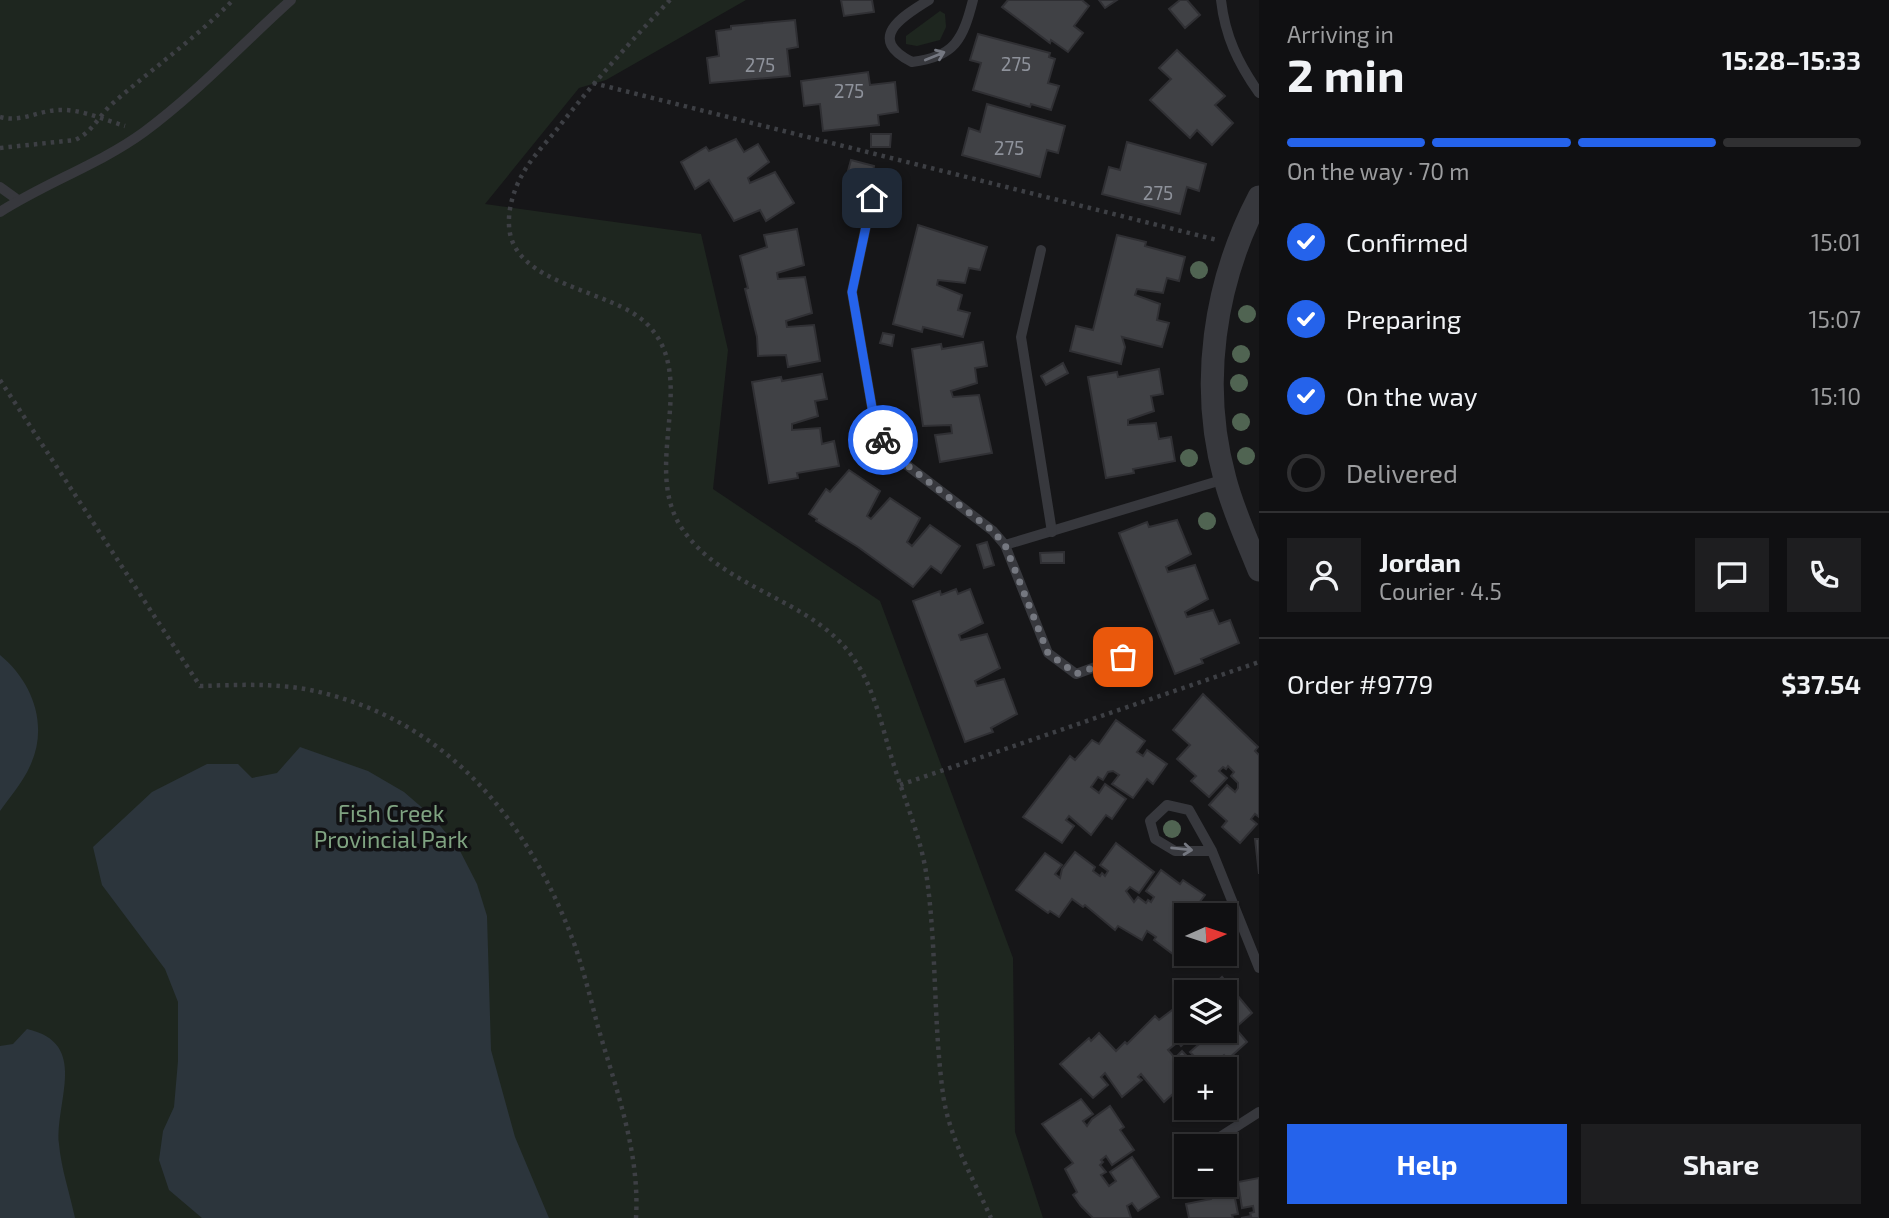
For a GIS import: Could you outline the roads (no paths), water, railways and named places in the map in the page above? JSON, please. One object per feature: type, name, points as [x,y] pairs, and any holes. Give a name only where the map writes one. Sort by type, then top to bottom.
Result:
[{"type":"street","points":[[1259,197],[1237,245],[1222,295],[1213,356],[1213,401],[1224,479],[1259,570]]},
{"type":"lane","points":[[0,212],[18,200],[109,156],[144,132],[204,85],[246,39],[291,0]]},
{"type":"lane","points":[[929,0],[891,28],[888,38],[897,55],[912,62],[944,53],[956,45],[965,32],[973,0]]},
{"type":"lane","points":[[1221,0],[1226,32],[1238,63],[1259,93]]},
{"type":"lane","points":[[0,187],[18,200]]},
{"type":"lane","points":[[872,198],[852,292],[875,425],[895,456],[993,531],[1005,545],[1048,653],[1076,674],[1123,657]]},
{"type":"lane","points":[[1041,250],[1021,337],[1052,532]]},
{"type":"lane","points":[[1005,545],[1224,479]]},
{"type":"lane","points":[[1212,851],[1175,851],[1155,839],[1150,821],[1167,804],[1189,810],[1212,851],[1259,968]]},
{"type":"lane","points":[[1226,1134],[1256,1116]]},
{"type":"park label","name":"Fish Creek Provincial Park","points":[[391,826]]}]
